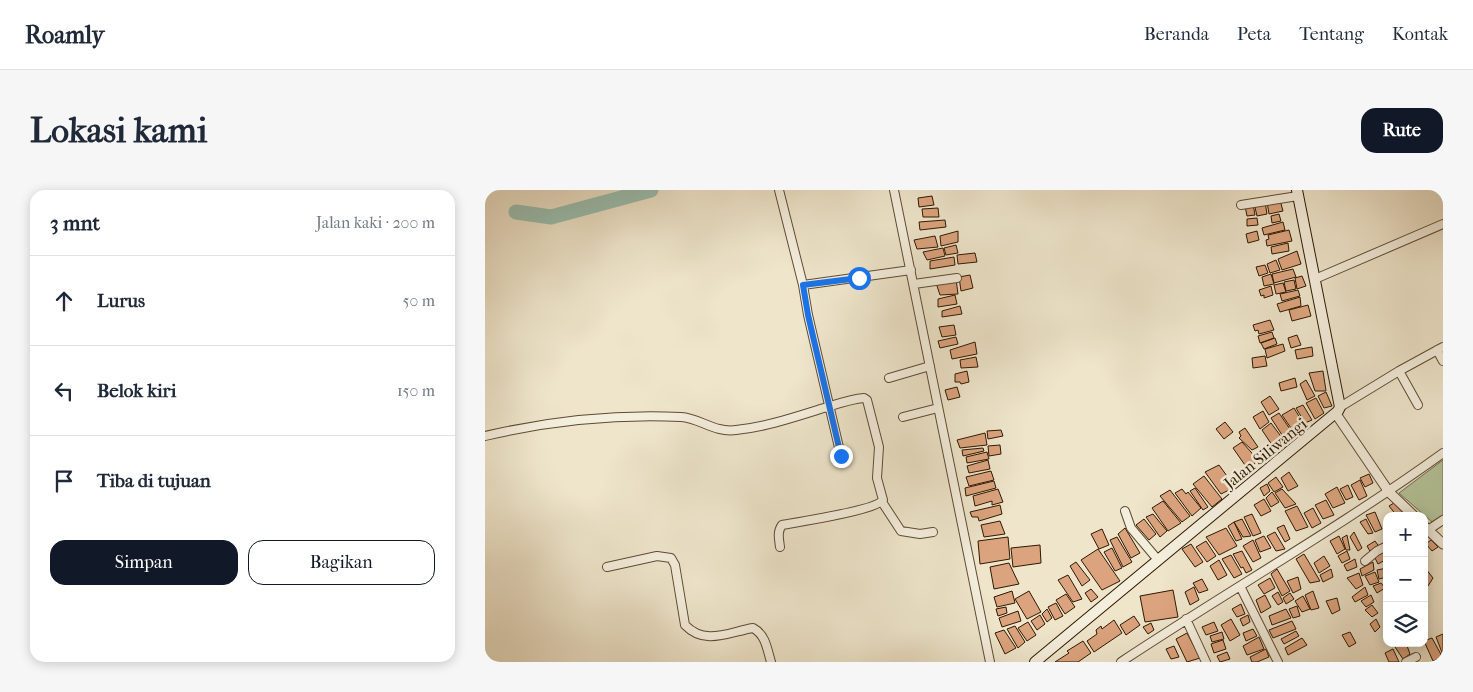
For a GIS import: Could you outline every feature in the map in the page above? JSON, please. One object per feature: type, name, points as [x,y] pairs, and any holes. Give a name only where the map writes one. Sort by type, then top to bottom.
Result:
[{"type":"main road","points":[[1298,193],[1338,411]]},
{"type":"main road","name":"Jalan Siliwangi","points":[[1035,662],[1338,411]]},
{"type":"street","points":[[779,190],[803,285],[841,456]]},
{"type":"street","points":[[894,190],[990,662]]},
{"type":"street","points":[[1241,205],[1298,193]]},
{"type":"street","points":[[1315,280],[1443,224]]},
{"type":"street","points":[[803,285],[911,270]]},
{"type":"street","points":[[914,284],[957,278]]},
{"type":"street","points":[[1410,512],[1389,492],[1338,411],[1399,371],[1440,349],[1443,361]]},
{"type":"street","points":[[889,378],[930,366]]},
{"type":"street","points":[[1399,371],[1418,405]]},
{"type":"street","points":[[485,436],[521,428],[577,420],[644,416],[685,417],[712,428],[724,431],[735,430],[765,425],[861,398],[867,400],[879,447],[877,478],[882,502],[901,531],[920,534],[933,532]]},
{"type":"street","points":[[903,417],[938,408]]},
{"type":"street","points":[[1121,662],[1389,492],[1443,453]]},
{"type":"street","points":[[780,547],[778,534],[782,525],[863,509],[881,504],[882,502]]},
{"type":"street","points":[[1125,512],[1131,528],[1158,560]]},
{"type":"street","points":[[1428,527],[1443,520]]},
{"type":"street","points":[[1428,530],[1443,544]]},
{"type":"street","points":[[1365,561],[1383,548]]},
{"type":"street","points":[[607,567],[657,556],[671,558],[675,565],[685,625],[698,636],[723,636],[753,628],[763,636],[771,662]]},
{"type":"street","points":[[1240,586],[1278,662]]},
{"type":"street","points":[[1186,619],[1206,662]]},
{"type":"street","points":[[1406,662],[1416,657]]},
{"type":"green space","points":[[1443,460],[1443,515],[1432,522],[1428,518],[1428,512],[1421,512],[1399,493]]},
{"type":"building","points":[[932,196],[934,205],[919,207],[918,198]]},
{"type":"building","points":[[1280,200],[1283,211],[1269,214],[1267,202]]},
{"type":"building","points":[[1265,202],[1267,214],[1257,216],[1254,203]]},
{"type":"building","points":[[1253,204],[1255,215],[1247,216],[1245,206]]},
{"type":"building","points":[[938,208],[939,217],[923,217],[922,209]]},
{"type":"building","points":[[1279,214],[1281,221],[1272,223],[1271,216]]},
{"type":"building","points":[[1257,218],[1258,225],[1247,226],[1247,219]]},
{"type":"building","points":[[945,220],[946,227],[920,230],[919,222]]},
{"type":"building","points":[[1283,222],[1285,230],[1264,235],[1262,228]]},
{"type":"building","points":[[1289,230],[1292,241],[1267,246],[1266,240],[1269,239],[1268,235]]},
{"type":"building","points":[[958,231],[958,242],[941,246],[940,236]]},
{"type":"building","points":[[1257,231],[1259,240],[1248,243],[1246,234]]},
{"type":"building","points":[[935,236],[938,247],[917,249],[914,240]]},
{"type":"building","points":[[1288,243],[1289,251],[1272,254],[1271,247]]},
{"type":"building","points":[[956,245],[958,253],[946,255],[944,248]]},
{"type":"building","points":[[943,248],[945,256],[927,260],[923,252]]},
{"type":"building","points":[[1297,251],[1301,264],[1282,270],[1278,259]]},
{"type":"building","points":[[975,253],[977,262],[958,264],[957,255]]},
{"type":"building","points":[[954,257],[955,265],[930,269],[930,261]]},
{"type":"building","points":[[1276,260],[1280,270],[1270,273],[1267,264]]},
{"type":"building","points":[[1265,265],[1268,273],[1259,276],[1256,267]]},
{"type":"building","points":[[1293,269],[1296,277],[1274,283],[1272,274]]},
{"type":"building","points":[[1271,274],[1274,284],[1264,286],[1262,277]]},
{"type":"building","points":[[970,275],[973,288],[961,291],[959,277]]},
{"type":"building","points":[[1302,276],[1306,286],[1297,289],[1295,278]]},
{"type":"building","points":[[956,279],[958,294],[940,295],[936,283]]},
{"type":"building","points":[[1294,280],[1296,289],[1286,291],[1284,282]]},
{"type":"building","points":[[1283,283],[1286,292],[1276,294],[1274,285]]},
{"type":"building","points":[[1271,286],[1273,295],[1264,298],[1264,295],[1261,296],[1259,290]]},
{"type":"building","points":[[1298,290],[1300,296],[1282,301],[1280,294]]},
{"type":"building","points":[[955,295],[957,304],[938,307],[938,299]]},
{"type":"building","points":[[1300,297],[1301,306],[1280,312],[1277,304]]},
{"type":"building","points":[[1308,305],[1311,316],[1292,321],[1289,310]]},
{"type":"building","points":[[960,306],[962,314],[942,317],[942,311]]},
{"type":"building","points":[[1270,320],[1274,330],[1259,334],[1258,330],[1255,331],[1253,325]]},
{"type":"building","points":[[954,325],[956,335],[942,337],[939,327]]},
{"type":"building","points":[[1272,332],[1274,338],[1260,343],[1258,336]]},
{"type":"building","points":[[1297,335],[1301,345],[1291,348],[1288,338]]},
{"type":"building","points":[[956,337],[958,344],[940,348],[938,341]]},
{"type":"building","points":[[1275,338],[1277,344],[1264,349],[1261,343]]},
{"type":"building","points":[[975,342],[977,354],[952,359],[950,350]]},
{"type":"building","points":[[1283,344],[1285,351],[1267,358],[1265,349]]},
{"type":"building","points":[[1312,347],[1313,356],[1297,359],[1295,350]]},
{"type":"building","points":[[1265,356],[1267,366],[1253,368],[1252,358]]},
{"type":"building","points":[[976,357],[978,367],[961,368],[960,360]]},
{"type":"building","points":[[967,371],[969,382],[961,384],[960,382],[955,382],[955,374]]},
{"type":"building","points":[[1323,371],[1326,391],[1315,391],[1309,373]]},
{"type":"building","points":[[1295,378],[1297,387],[1281,391],[1279,383]]},
{"type":"building","points":[[1306,380],[1315,396],[1307,400],[1300,384]]},
{"type":"building","points":[[957,387],[960,397],[948,400],[945,390]]},
{"type":"building","points":[[1326,392],[1332,406],[1324,408],[1318,396]]},
{"type":"building","points":[[1270,396],[1279,409],[1269,415],[1261,402]]},
{"type":"building","points":[[1316,398],[1324,413],[1315,419],[1306,403]]},
{"type":"building","points":[[1303,405],[1312,420],[1305,423],[1296,408]]},
{"type":"building","points":[[1294,408],[1305,426],[1293,431],[1282,415]]},
{"type":"building","points":[[1263,411],[1269,422],[1260,429],[1253,417]]},
{"type":"building","points":[[1279,413],[1292,432],[1284,438],[1271,418]]},
{"type":"building","points":[[1225,422],[1233,432],[1224,439],[1216,429]]},
{"type":"building","points":[[1271,423],[1283,439],[1272,445],[1262,430]]},
{"type":"building","points":[[1245,428],[1258,447],[1252,450],[1239,438],[1241,436],[1239,432]]},
{"type":"building","points":[[1001,430],[1003,436],[988,439],[987,431]]},
{"type":"building","points":[[985,433],[987,445],[960,448],[957,440]]},
{"type":"building","points":[[1242,442],[1259,461],[1247,468],[1233,448]]},
{"type":"building","points":[[1000,445],[1001,454],[989,456],[988,446]]},
{"type":"building","points":[[983,448],[984,451],[963,456],[962,450]]},
{"type":"building","points":[[987,452],[989,459],[967,463],[966,457]]},
{"type":"building","points":[[988,460],[990,469],[969,473],[967,466]]},
{"type":"building","points":[[1219,465],[1235,487],[1221,494],[1205,472]]},
{"type":"building","points":[[991,471],[994,480],[969,486],[966,477]]},
{"type":"building","points":[[1289,472],[1298,486],[1288,491],[1281,478]]},
{"type":"building","points":[[1369,474],[1373,483],[1365,487],[1360,478]]},
{"type":"building","points":[[1204,476],[1222,499],[1212,507],[1193,484]]},
{"type":"building","points":[[1276,477],[1283,487],[1274,492],[1268,483]]},
{"type":"building","points":[[1360,480],[1367,496],[1359,500],[1351,485]]},
{"type":"building","points":[[994,481],[996,488],[966,496],[965,488]]},
{"type":"building","points":[[1267,484],[1270,491],[1264,496],[1260,488]]},
{"type":"building","points":[[1348,485],[1353,497],[1346,500],[1340,489]]},
{"type":"building","points":[[1337,487],[1345,503],[1333,508],[1325,494]]},
{"type":"building","points":[[1195,488],[1208,507],[1203,510],[1190,491]]},
{"type":"building","points":[[998,489],[1003,502],[992,505],[992,501],[975,506],[973,496]]},
{"type":"building","points":[[1182,489],[1186,494],[1188,492],[1201,508],[1192,516],[1175,493]]},
{"type":"building","points":[[1282,489],[1296,504],[1285,508],[1275,493]]},
{"type":"building","points":[[1170,490],[1190,516],[1182,522],[1160,496]]},
{"type":"building","points":[[1272,492],[1279,502],[1271,507],[1266,498]]},
{"type":"building","points":[[1264,499],[1271,511],[1261,516],[1254,505]]},
{"type":"building","points":[[1326,500],[1334,515],[1323,519],[1315,505]]},
{"type":"building","points":[[1163,501],[1181,523],[1168,531],[1152,508]]},
{"type":"building","points":[[1394,503],[1402,512],[1394,512],[1389,506]]},
{"type":"building","points":[[1000,505],[1002,514],[979,521],[978,517],[972,517],[970,512]]},
{"type":"building","points":[[1297,506],[1308,527],[1296,531],[1285,511]]},
{"type":"building","points":[[1313,508],[1321,523],[1312,528],[1304,513]]},
{"type":"building","points":[[1375,512],[1382,529],[1375,532],[1366,515]]},
{"type":"building","points":[[1153,514],[1167,531],[1160,537],[1146,517]]},
{"type":"building","points":[[1252,514],[1261,533],[1253,536],[1244,517]]},
{"type":"building","points":[[1144,519],[1156,534],[1149,540],[1136,525]]},
{"type":"building","points":[[1242,519],[1251,536],[1243,537],[1234,522]]},
{"type":"building","points":[[1366,519],[1373,533],[1368,534],[1360,522]]},
{"type":"building","points":[[1000,521],[1005,534],[984,537],[981,525]]},
{"type":"building","points":[[1234,522],[1242,539],[1236,541],[1228,526]]},
{"type":"building","points":[[1284,525],[1290,539],[1285,542],[1277,528]]},
{"type":"building","points":[[1125,528],[1140,553],[1131,558],[1118,534]]},
{"type":"building","points":[[1226,528],[1237,546],[1219,555],[1206,537]]},
{"type":"building","points":[[1102,529],[1109,545],[1099,549],[1091,534]]},
{"type":"building","points":[[1275,532],[1285,549],[1276,551],[1267,536]]},
{"type":"building","points":[[1354,532],[1362,548],[1358,551],[1350,537]]},
{"type":"building","points":[[1347,535],[1350,550],[1346,550],[1342,538]]},
{"type":"building","points":[[1264,536],[1271,548],[1260,552],[1255,540]]},
{"type":"building","points":[[1339,536],[1345,549],[1337,554],[1330,541]]},
{"type":"building","points":[[1008,537],[1010,559],[980,564],[978,541]]},
{"type":"building","points":[[1117,537],[1132,562],[1123,567],[1110,540]]},
{"type":"building","points":[[1253,540],[1261,558],[1253,562],[1243,546]]},
{"type":"building","points":[[1431,540],[1438,547],[1432,551],[1428,546],[1428,542]]},
{"type":"building","points":[[1206,541],[1216,556],[1207,562],[1196,547]]},
{"type":"building","points":[[1375,541],[1380,548],[1371,553],[1367,546]]},
{"type":"building","points":[[1191,544],[1203,562],[1195,567],[1182,549]]},
{"type":"building","points":[[1040,545],[1041,563],[1013,567],[1011,548]]},
{"type":"building","points":[[1112,548],[1122,568],[1115,571],[1104,552]]},
{"type":"building","points":[[1098,549],[1120,581],[1102,590],[1081,560]]},
{"type":"building","points":[[1242,551],[1252,570],[1246,573],[1233,554]]},
{"type":"building","points":[[1347,551],[1350,559],[1342,563],[1338,556]]},
{"type":"building","points":[[1383,552],[1383,561],[1378,564],[1374,556]]},
{"type":"building","points":[[1304,554],[1320,581],[1310,583],[1296,559]]},
{"type":"building","points":[[1231,555],[1242,574],[1234,578],[1222,559]]},
{"type":"building","points":[[1324,556],[1330,566],[1319,573],[1314,563]]},
{"type":"building","points":[[1355,559],[1357,567],[1347,571],[1344,565]]},
{"type":"building","points":[[1219,560],[1227,575],[1218,580],[1210,566]]},
{"type":"building","points":[[1076,562],[1090,580],[1082,586],[1070,566]]},
{"type":"building","points":[[1373,562],[1374,570],[1362,576],[1360,569]]},
{"type":"building","points":[[1009,563],[1019,584],[994,589],[990,567]]},
{"type":"building","points":[[1277,569],[1290,591],[1282,596],[1271,574]]},
{"type":"building","points":[[1331,569],[1333,577],[1323,582],[1320,575]]},
{"type":"building","points":[[1383,569],[1383,578],[1379,579],[1377,570]]},
{"type":"building","points":[[1375,572],[1379,582],[1370,585],[1365,576]]},
{"type":"building","points":[[1428,572],[1433,578],[1428,586]]},
{"type":"building","points":[[1359,573],[1363,585],[1356,589],[1347,578]]},
{"type":"building","points":[[1068,575],[1082,599],[1073,602],[1058,580]]},
{"type":"building","points":[[1298,577],[1301,589],[1293,593],[1287,581]]},
{"type":"building","points":[[1270,578],[1275,588],[1264,594],[1258,585]]},
{"type":"building","points":[[1202,579],[1208,590],[1199,593],[1193,583]]},
{"type":"building","points":[[1381,583],[1383,589],[1377,593],[1373,586]]},
{"type":"building","points":[[1194,587],[1199,600],[1190,605],[1185,592]]},
{"type":"building","points":[[1365,587],[1368,595],[1355,602],[1352,597]]},
{"type":"building","points":[[1091,589],[1098,597],[1091,602],[1085,593]]},
{"type":"building","points":[[1173,590],[1178,617],[1145,622],[1140,596]]},
{"type":"building","points":[[1012,591],[1015,603],[997,607],[994,597]]},
{"type":"building","points":[[1029,591],[1041,612],[1027,619],[1015,599]]},
{"type":"building","points":[[1313,591],[1319,608],[1311,610],[1305,595]]},
{"type":"building","points":[[1278,592],[1283,602],[1278,605],[1272,596]]},
{"type":"building","points":[[1290,593],[1294,599],[1286,604],[1283,598]]},
{"type":"building","points":[[1066,594],[1075,607],[1065,614],[1056,600]]},
{"type":"building","points":[[1265,595],[1271,607],[1261,613],[1256,600]]},
{"type":"building","points":[[1371,595],[1374,602],[1366,607],[1361,601]]},
{"type":"building","points":[[1303,596],[1310,609],[1302,612],[1295,601]]},
{"type":"building","points":[[1337,598],[1340,610],[1332,614],[1326,601]]},
{"type":"building","points":[[1056,603],[1063,616],[1055,620],[1048,607]]},
{"type":"building","points":[[1241,604],[1245,614],[1237,617],[1232,609]]},
{"type":"building","points":[[1372,605],[1378,613],[1372,617],[1365,610]]},
{"type":"building","points":[[1297,606],[1300,616],[1293,618],[1289,609]]},
{"type":"building","points":[[1006,607],[1007,613],[998,616],[996,609]]},
{"type":"building","points":[[1047,609],[1052,618],[1047,622],[1042,614]]},
{"type":"building","points":[[1286,609],[1291,618],[1272,625],[1269,616]]},
{"type":"building","points":[[1018,611],[1021,621],[1002,627],[999,618]]},
{"type":"building","points":[[1040,615],[1045,624],[1037,630],[1031,621]]},
{"type":"building","points":[[1248,615],[1250,622],[1243,626],[1240,619]]},
{"type":"building","points":[[1134,616],[1140,625],[1126,635],[1120,625]]},
{"type":"building","points":[[1231,619],[1240,635],[1230,641],[1221,625]]},
{"type":"building","points":[[1376,619],[1380,627],[1375,632],[1370,624]]},
{"type":"building","points":[[1114,620],[1122,633],[1094,652],[1087,641],[1097,634],[1096,630],[1101,626],[1102,629]]},
{"type":"building","points":[[1292,621],[1296,629],[1273,638],[1269,630]]},
{"type":"building","points":[[1028,622],[1036,635],[1027,641],[1018,628]]},
{"type":"building","points":[[1214,622],[1218,631],[1206,635],[1202,627]]},
{"type":"building","points":[[1151,623],[1154,630],[1148,634],[1143,627]]},
{"type":"building","points":[[1015,626],[1025,642],[1018,648],[1007,629]]},
{"type":"building","points":[[1253,629],[1257,636],[1246,641],[1243,633]]},
{"type":"building","points":[[1004,630],[1016,648],[1005,654],[995,633]]},
{"type":"building","points":[[1296,631],[1299,636],[1284,644],[1281,639]]},
{"type":"building","points":[[1222,632],[1224,639],[1212,642],[1210,636]]},
{"type":"building","points":[[1350,632],[1356,643],[1349,647],[1342,635]]},
{"type":"building","points":[[1187,633],[1200,658],[1187,662],[1176,639]]},
{"type":"building","points":[[1443,634],[1443,655],[1436,637]]},
{"type":"building","points":[[1259,637],[1264,649],[1247,655],[1243,646]]},
{"type":"building","points":[[1302,638],[1307,645],[1288,655],[1285,648]]},
{"type":"building","points":[[1432,638],[1443,658],[1433,661],[1427,647],[1428,640]]},
{"type":"building","points":[[1223,640],[1226,649],[1214,653],[1211,644]]},
{"type":"building","points":[[1083,641],[1091,653],[1078,662],[1055,662],[1069,653],[1067,651]]},
{"type":"building","points":[[1174,646],[1179,657],[1171,659],[1166,649]]},
{"type":"building","points":[[1395,647],[1407,647],[1410,654],[1403,659]]},
{"type":"building","points":[[1266,649],[1269,657],[1252,662],[1250,657]]},
{"type":"building","points":[[1393,649],[1399,662],[1389,662],[1385,653]]},
{"type":"building","points":[[1227,652],[1230,659],[1220,662],[1217,656]]},
{"type":"waterway","points":[[516,212],[551,217],[651,190]]},
{"type":"route","points":[[841,456],[808,315],[803,285],[859,278]]}]
